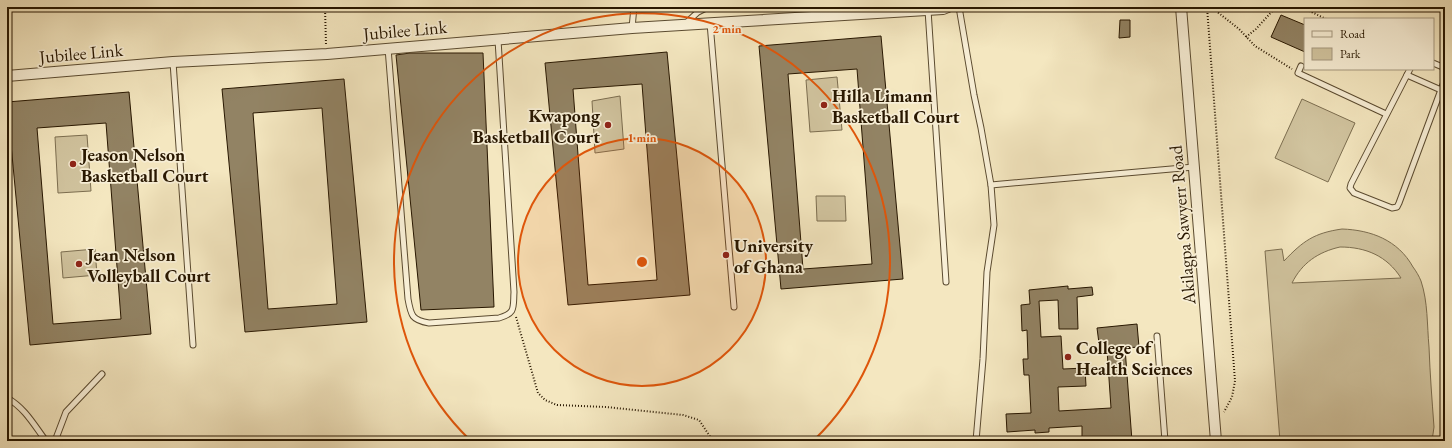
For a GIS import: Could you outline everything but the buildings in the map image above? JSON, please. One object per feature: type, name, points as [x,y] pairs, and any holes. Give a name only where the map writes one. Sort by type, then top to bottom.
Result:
[{"type":"street","name":"Jubilee Link","points":[[7,76],[173,62],[327,54],[632,28],[682,26],[882,10],[928,10],[943,9],[948,7]]},
{"type":"street","name":"Akilagpa Sawyerr Road","points":[[1181,7],[1216,441]]},
{"type":"lane","points":[[632,28],[634,7]]},
{"type":"lane","points":[[682,26],[698,12],[708,7]]},
{"type":"lane","points":[[959,7],[991,185],[994,225],[987,272],[976,441]]},
{"type":"lane","points":[[928,10],[946,282]]},
{"type":"lane","points":[[710,23],[734,307]]},
{"type":"lane","points":[[388,48],[408,299],[411,314],[419,321],[429,323],[499,318],[509,315],[513,308],[514,292],[498,40]]},
{"type":"lane","points":[[173,62],[192,345]]},
{"type":"lane","points":[[1434,63],[1445,68]]},
{"type":"lane","points":[[1301,66],[1298,73],[1386,114]]},
{"type":"lane","points":[[1410,70],[1350,188],[1354,193],[1392,208],[1397,207],[1399,203],[1445,79]]},
{"type":"lane","points":[[1407,75],[1441,90]]},
{"type":"lane","points":[[991,185],[1194,167]]},
{"type":"lane","points":[[1157,336],[1166,441]]},
{"type":"lane","points":[[55,441],[66,412],[102,374]]},
{"type":"lane","points":[[7,398],[16,403],[25,412],[46,441]]},
{"type":"path","points":[[325,7],[327,54]]},
{"type":"path","points":[[1207,7],[1235,381],[1232,397],[1215,429]]},
{"type":"path","points":[[1211,7],[1255,46],[1298,73]]},
{"type":"path","points":[[1246,37],[1256,29],[1276,7]]},
{"type":"path","points":[[1302,7],[1324,18]]},
{"type":"path","points":[[513,308],[538,393],[545,400],[557,405],[606,407],[683,415],[699,420],[713,441]]},
{"type":"green space","name":"Hilla Limann Basketball Court","points":[[837,77],[842,130],[810,132],[806,80]]},
{"type":"green space","name":"Kwapong Basketball Court","points":[[620,96],[624,149],[595,153],[592,101]]},
{"type":"green space","points":[[1302,99],[1355,123],[1328,182],[1275,158]]},
{"type":"green space","name":"Jeason Nelson Basketball Court","points":[[87,135],[91,191],[58,193],[55,137]]},
{"type":"green space","points":[[816,196],[845,196],[846,221],[817,221]]},
{"type":"green space","points":[[1342,229],[1373,234],[1392,243],[1407,258],[1421,281],[1427,314],[1434,427],[1432,441],[1280,441],[1265,251],[1282,249],[1284,261],[1303,243],[1316,236]],"holes":[[[1350,247],[1375,254],[1389,264],[1401,278],[1292,283],[1306,264],[1318,255],[1332,249]]]},
{"type":"green space","name":"Jean Nelson Volleyball Court","points":[[95,249],[97,275],[63,278],[61,252]]},
{"type":"place","name":"Hilla Limann Basketball Court","points":[[824,105]]},
{"type":"place","name":"Kwapong Basketball Court","points":[[608,125]]},
{"type":"place","name":"Jeason Nelson Basketball Court","points":[[73,164]]},
{"type":"place","name":"University of Ghana","points":[[726,255]]},
{"type":"place","name":"Jean Nelson Volleyball Court","points":[[79,264]]},
{"type":"place","name":"College of Health Sciences","points":[[1068,357]]}]
